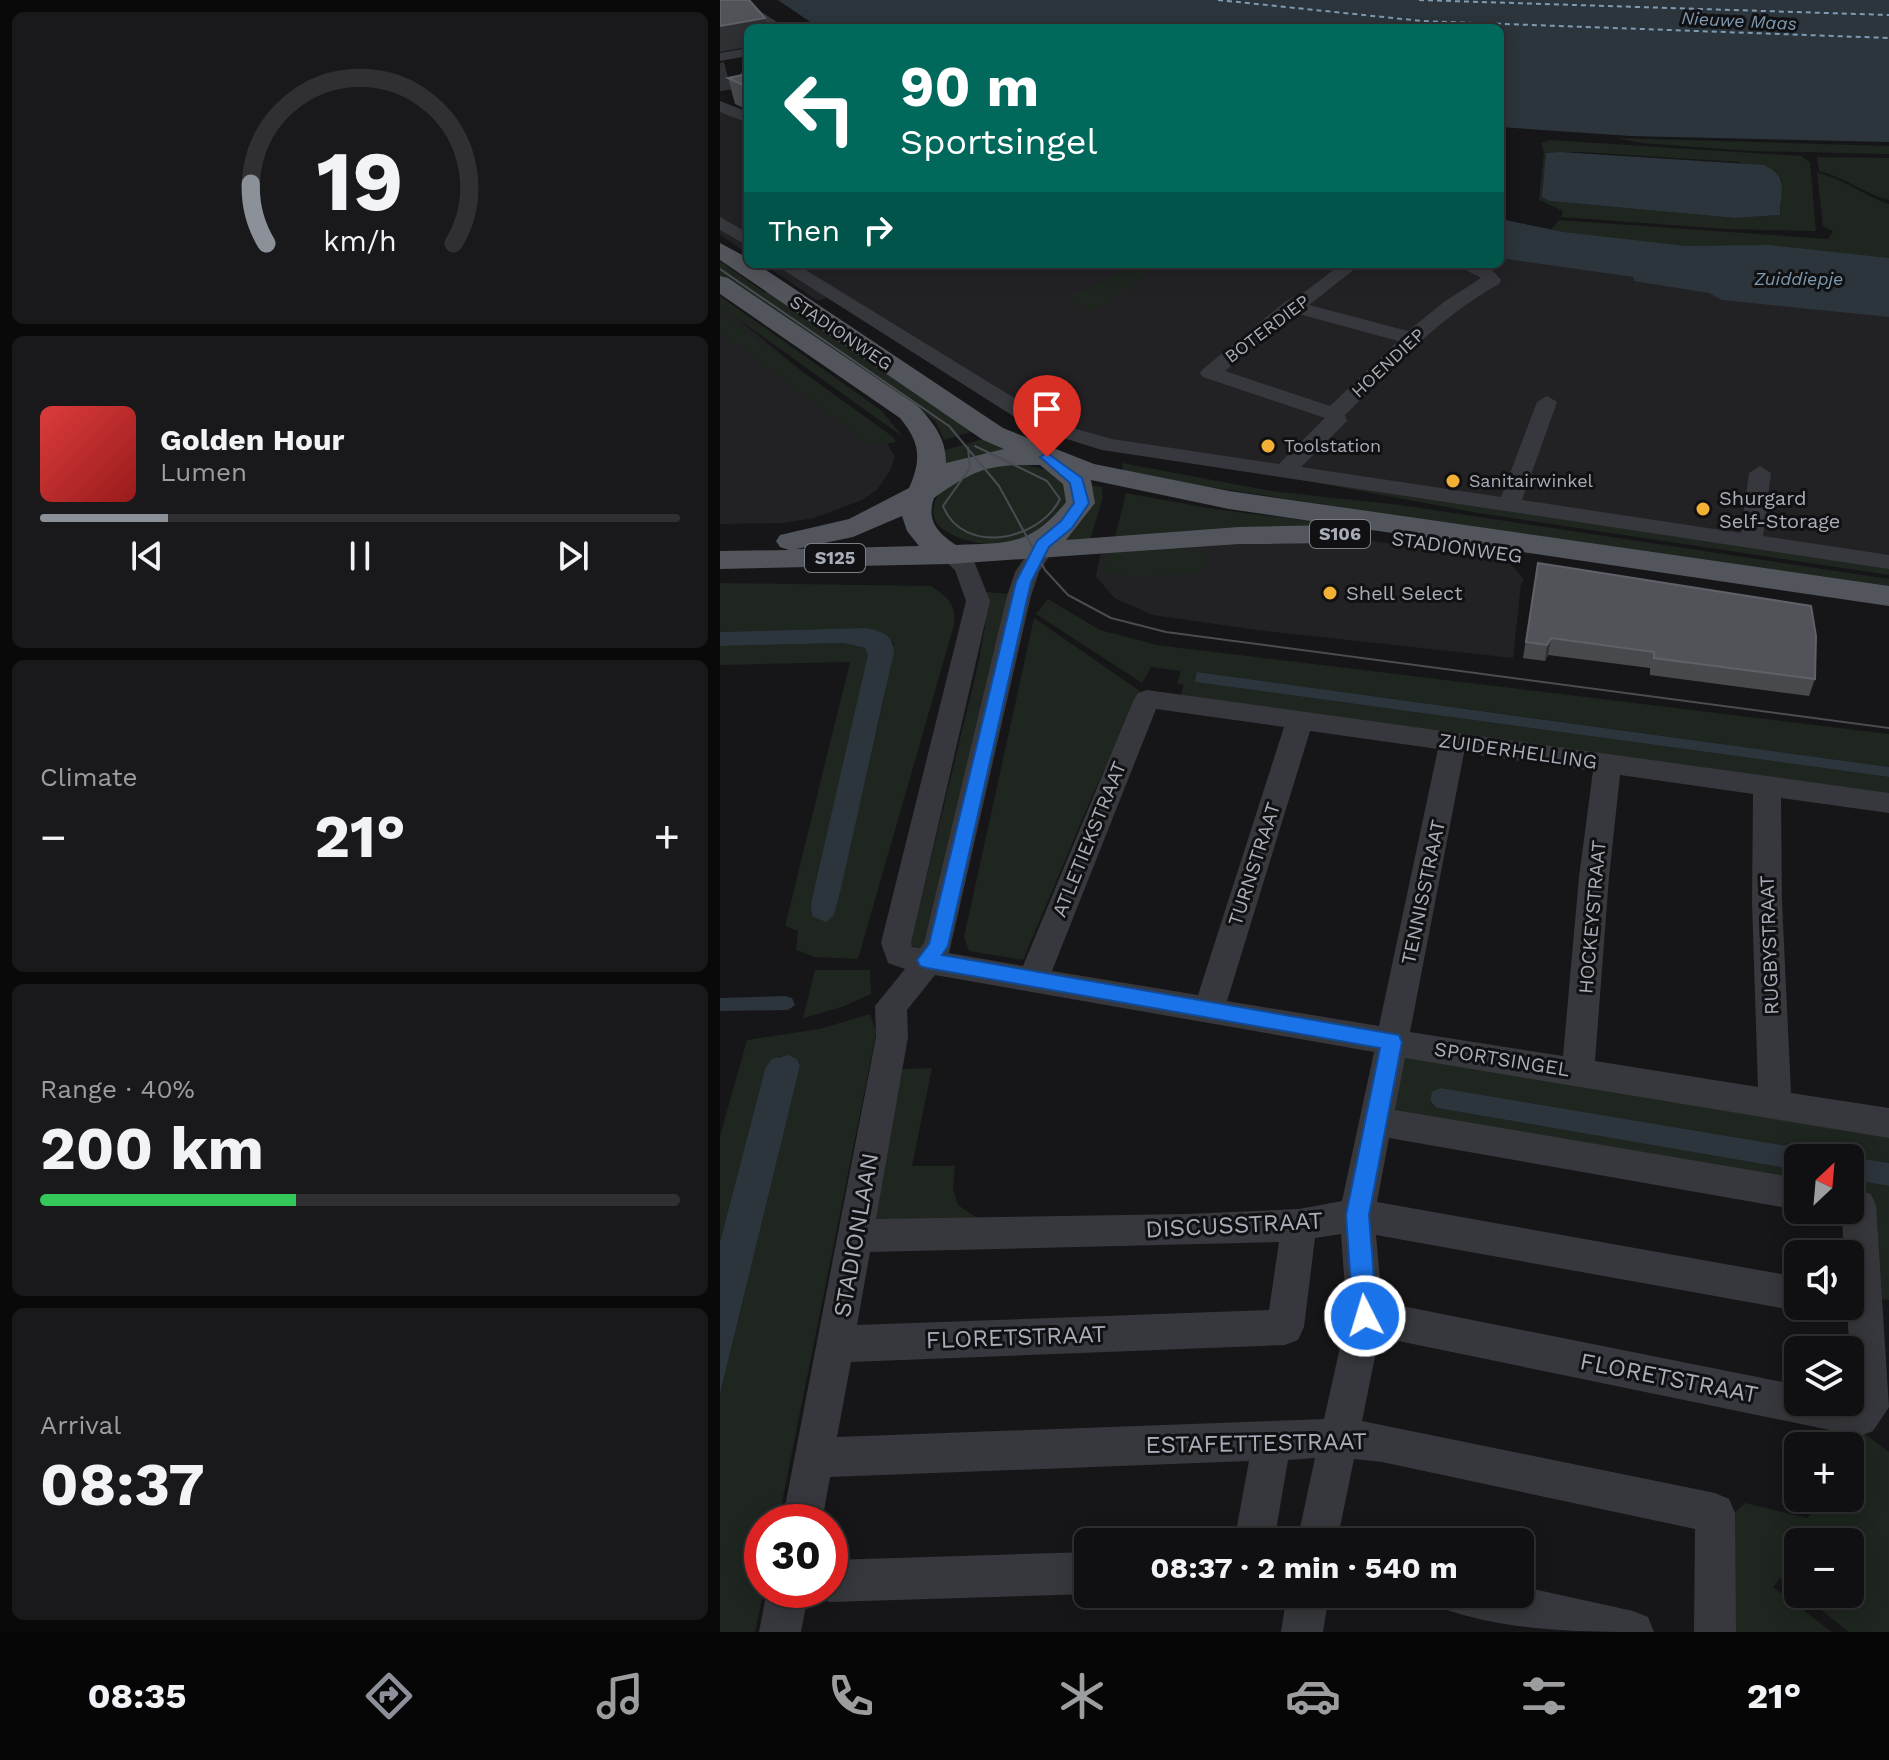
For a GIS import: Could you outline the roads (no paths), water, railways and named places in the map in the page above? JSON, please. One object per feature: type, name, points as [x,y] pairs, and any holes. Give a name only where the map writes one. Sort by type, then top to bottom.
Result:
[{"type":"main road","name":"STADIONWEG","points":[[772,268],[850,339],[987,431],[1047,457],[1106,476],[1225,498],[1889,596]]},
{"type":"main road","name":"STADIONWEG","points":[[720,283],[921,424],[931,438],[934,458],[916,507],[919,525],[927,537],[950,555],[1236,534],[1366,535],[1889,613]]},
{"type":"main road","name":"STADIONWEG","points":[[922,492],[951,471],[971,463],[993,458],[1047,457],[1077,481],[1082,496],[1073,517],[1040,549]]},
{"type":"main road","name":"S125","points":[[720,543],[772,542],[837,534],[868,522],[922,492]]},
{"type":"main road","name":"S125","points":[[720,560],[950,555]]},
{"type":"street","points":[[733,0],[772,24]]},
{"type":"street","points":[[732,19],[755,15]]},
{"type":"street","points":[[720,57],[744,53]]},
{"type":"street","points":[[720,106],[744,116]]},
{"type":"street","points":[[789,268],[880,327],[1048,427],[1110,445],[1889,562]]},
{"type":"street","name":"BOTERDIEP","points":[[1334,414],[1210,373],[1292,306],[1313,295],[1347,268]]},
{"type":"street","name":"HOENDIEP","points":[[1284,471],[1336,421],[1334,414],[1414,339],[1467,292],[1492,280],[1484,270],[1477,268]]},
{"type":"street","points":[[1292,306],[1414,339]]},
{"type":"street","points":[[850,339],[880,327]]},
{"type":"street","points":[[1509,505],[1547,402]]},
{"type":"street","points":[[1751,541],[1760,473]]},
{"type":"street","name":"STADIONLAAN","points":[[806,1504],[892,1037],[891,1006],[913,982],[917,959],[938,946],[1014,616],[1040,549]]},
{"type":"street","points":[[917,959],[899,954],[896,943],[978,601],[966,566],[950,555]]},
{"type":"street","name":"ZUIDERHELLING","points":[[1147,699],[1889,803]]},
{"type":"street","name":"ATLETIEKSTRAAT","points":[[1033,979],[1147,699]]},
{"type":"street","name":"TURNSTRAAT","points":[[1209,1009],[1300,720]]},
{"type":"street","name":"TENNISSTRAAT","points":[[1320,1528],[1365,1316],[1357,1215],[1453,741]]},
{"type":"street","name":"HOCKEYSTRAAT","points":[[1578,1071],[1594,877],[1608,763]]},
{"type":"street","name":"RUGBYSTRAAT","points":[[1767,786],[1767,902],[1775,1104]]},
{"type":"street","name":"SPORTSINGEL","points":[[917,959],[1392,1042],[1889,1123]]},
{"type":"street","points":[[1376,1121],[1784,1192]]},
{"type":"street","name":"DISCUSSTRAAT","points":[[856,1236],[1187,1230],[1299,1225],[1357,1215],[1784,1291]]},
{"type":"street","name":"FLORETSTRAAT","points":[[836,1344],[1285,1327],[1299,1225]]},
{"type":"street","name":"FLORETSTRAAT","points":[[1365,1316],[1859,1417],[1872,1402],[1859,1320]]},
{"type":"street","name":"ESTAFETTESTRAAT","points":[[815,1458],[1341,1438],[1382,1442],[1715,1513],[1715,1632]]},
{"type":"street","points":[[1256,1528],[1272,1440]]},
{"type":"street","points":[[848,1580],[1074,1573]]},
{"type":"street","points":[[780,1632],[785,1608]]},
{"type":"street","points":[[1302,1632],[1306,1608]]},
{"type":"street","points":[[1523,1608],[1633,1632]]},
{"type":"water","name":"Nieuwe Maas","points":[[778,0],[1889,0],[1889,142],[1630,136],[1504,127],[1504,24],[813,24]]},
{"type":"water","points":[[1546,153],[1764,165],[1777,175],[1782,186],[1780,215],[1735,218],[1550,201],[1542,197]]},
{"type":"water","name":"Zuiddiepje","points":[[1504,220],[1564,232],[1686,246],[1768,245],[1889,258],[1889,317],[1722,300],[1709,293],[1634,281],[1634,277],[1504,259]]},
{"type":"water","points":[[865,628],[885,634],[894,652],[841,888],[834,915],[826,922],[812,916],[811,903],[868,655],[865,648],[844,643],[720,646],[720,632]]},
{"type":"water","points":[[1197,672],[1889,767],[1889,777],[1195,682]]},
{"type":"water","points":[[720,998],[792,998],[795,1005],[788,1010],[720,1011]]},
{"type":"water","points":[[788,1055],[797,1059],[800,1066],[720,1394],[720,1242],[765,1069],[772,1059]]},
{"type":"water","points":[[1441,1088],[1784,1145],[1784,1168],[1437,1108],[1432,1103],[1433,1091]]},
{"type":"water","points":[[1864,1159],[1889,1163],[1889,1186],[1864,1182]]},
{"type":"tram line","points":[[720,269],[949,426],[968,449]]},
{"type":"tram line","points":[[975,446],[1047,481],[1060,499],[1050,513],[1024,531]]},
{"type":"tram line","points":[[968,449],[999,486],[1024,531]]},
{"type":"tram line","points":[[968,449],[970,468],[943,506],[953,522],[967,532],[983,537],[1001,537],[1024,531]]},
{"type":"tram line","points":[[1024,531],[1045,570],[1068,595],[1111,618],[1166,632],[1889,728]]},
{"type":"place","name":"Toolstation","points":[[1268,446]]},
{"type":"place","name":"Sanitairwinkel","points":[[1453,481]]},
{"type":"place","name":"Shurgard Self-Storage","points":[[1703,509]]},
{"type":"place","name":"Shell Select","points":[[1330,593]]}]
